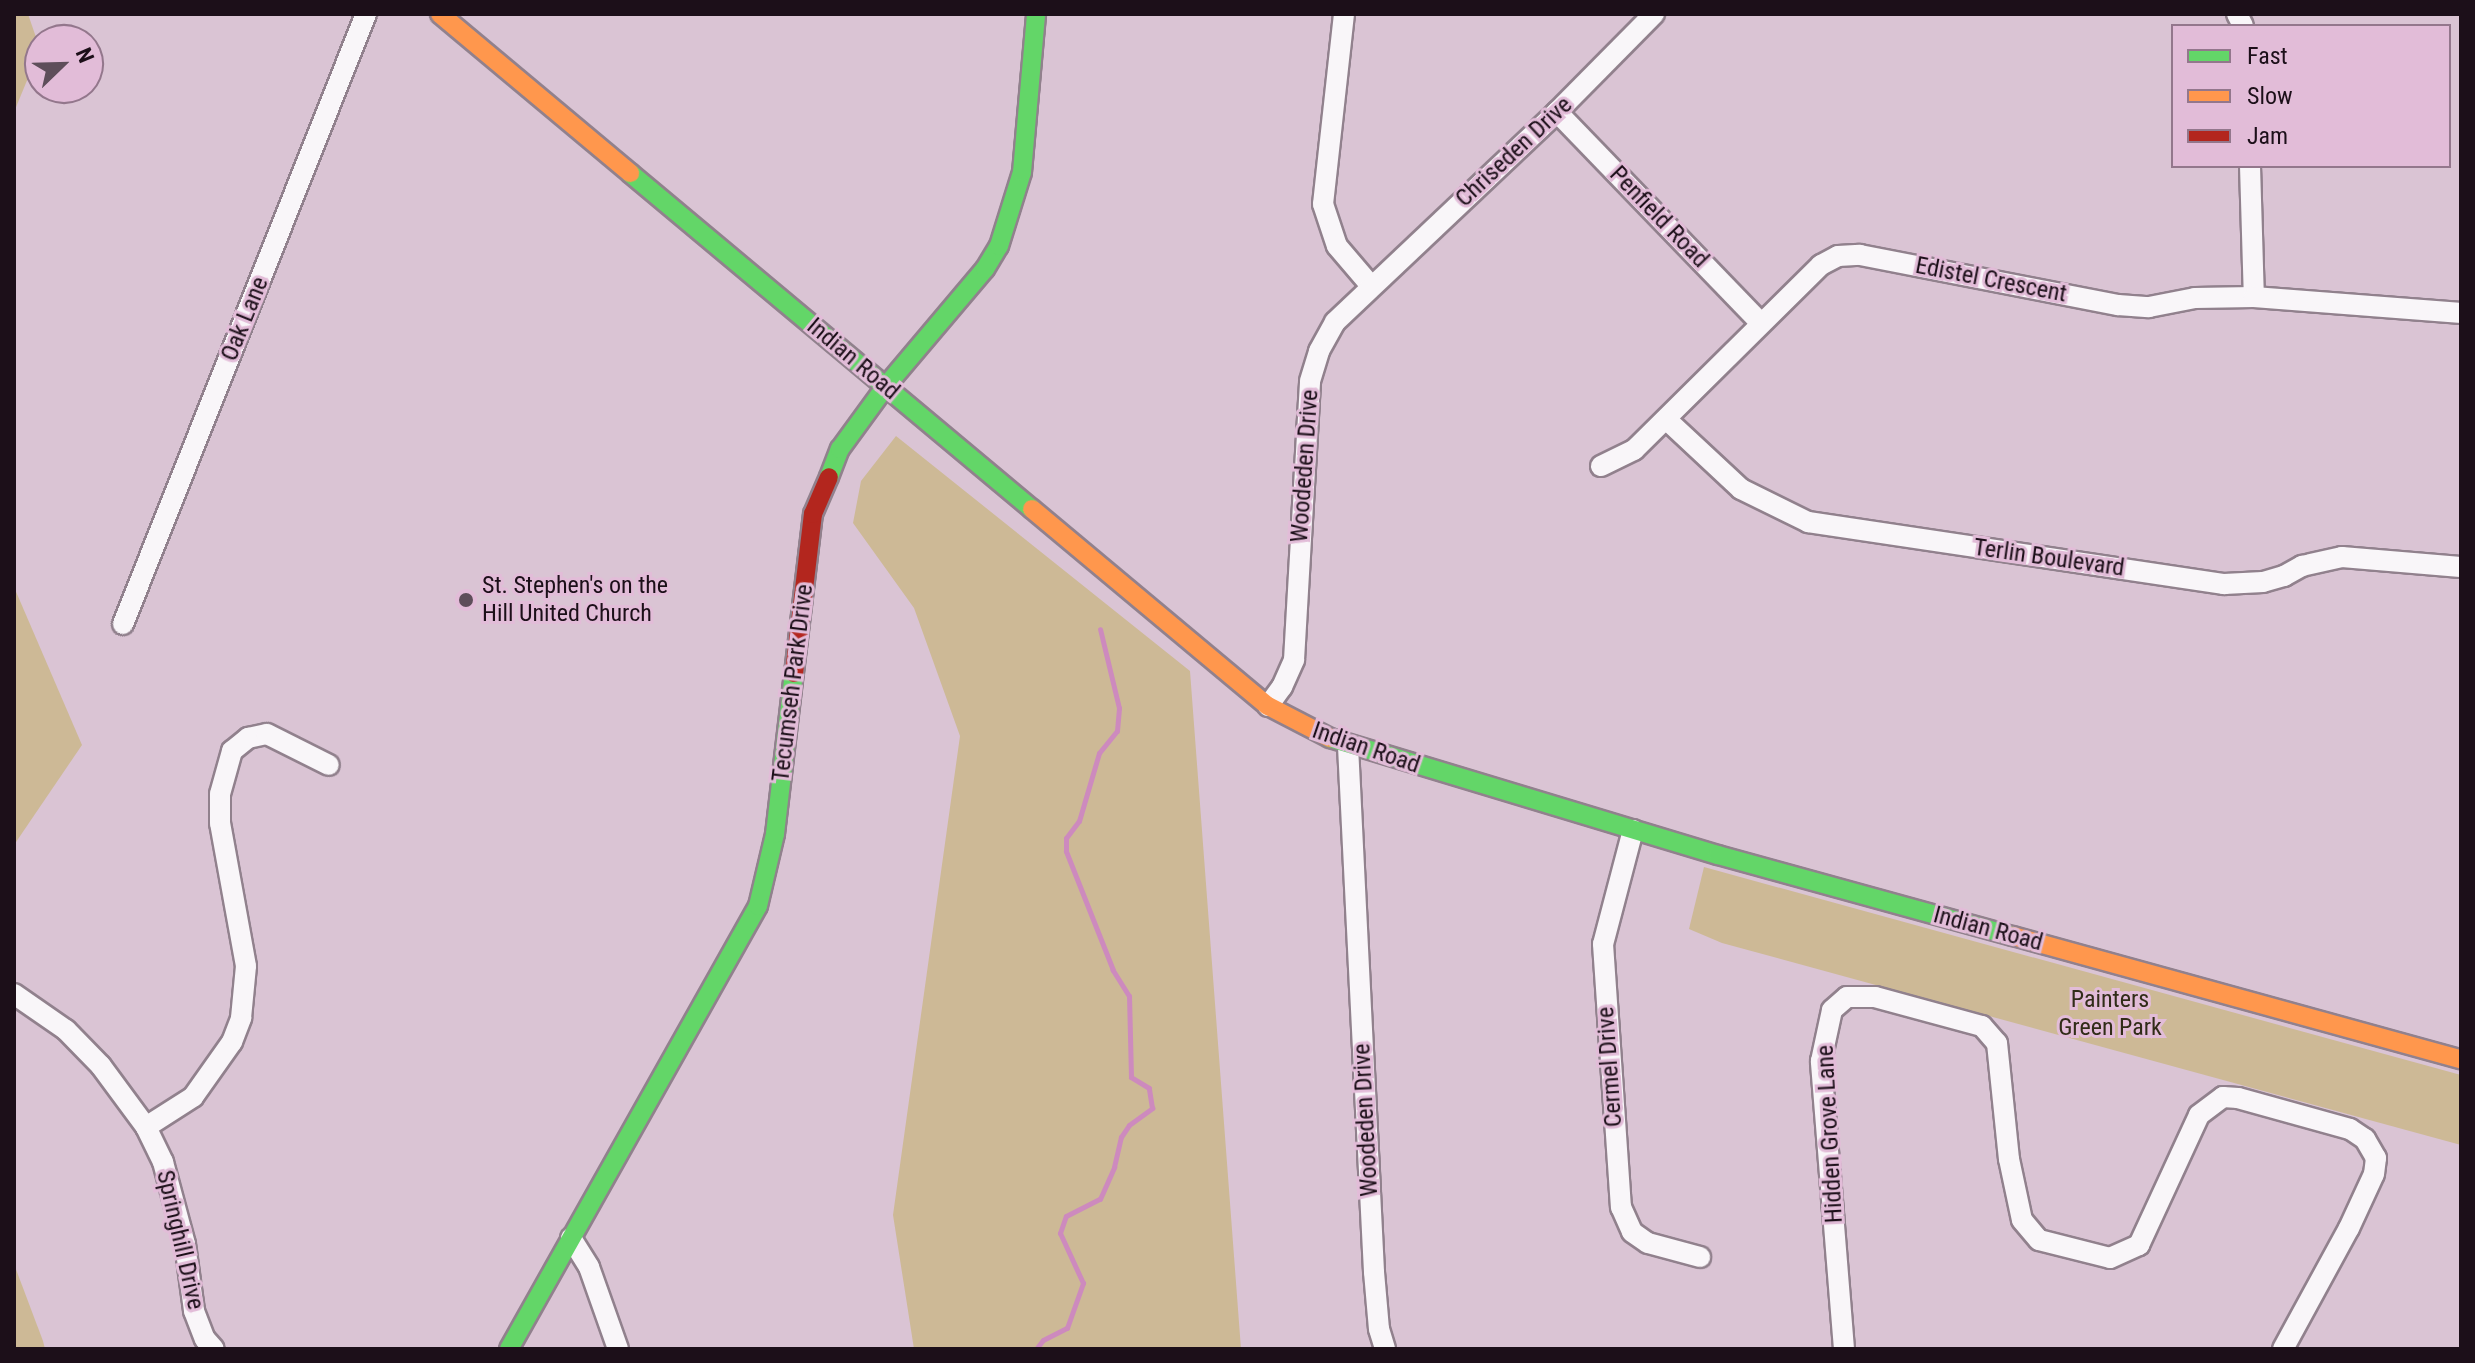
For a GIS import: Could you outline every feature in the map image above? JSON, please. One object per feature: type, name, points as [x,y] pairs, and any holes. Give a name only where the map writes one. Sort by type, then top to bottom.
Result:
[{"type":"street","name":"Oak Lane","points":[[123,624],[366,14]]},
{"type":"street","name":"Indian Road","points":[[440,14],[1268,706],[1310,731],[1348,746],[1633,830],[2461,1059]]},
{"type":"street","name":"Tecumseh Park Drive","points":[[509,1349],[758,906],[775,834],[813,514],[840,449],[886,386],[985,269],[999,246],[1022,172],[1036,14]]},
{"type":"street","points":[[1344,14],[1323,204],[1337,246],[1371,286]]},
{"type":"street","name":"Chriseden Drive","points":[[1371,286],[1557,112],[1654,14]]},
{"type":"street","name":"Penfield Road","points":[[1557,112],[1761,323]]},
{"type":"street","points":[[2250,168],[2254,297]]},
{"type":"street","name":"Edistel Crescent","points":[[1601,466],[1634,450],[1821,265],[1838,256],[1860,255],[2118,305],[2149,307],[2195,298],[2254,297],[2461,313]]},
{"type":"street","name":"Woodeden Drive","points":[[1268,706],[1282,687],[1294,660],[1310,381],[1319,351],[1335,322],[1371,286]]},
{"type":"street","name":"Terlin Boulevard","points":[[1667,420],[1741,489],[1808,522],[2224,584],[2263,582],[2284,576],[2302,566],[2342,557],[2461,567]]},
{"type":"street","points":[[146,1127],[193,1097],[232,1042],[241,1018],[246,966],[220,823],[220,794],[232,751],[248,738],[267,734],[329,765]]},
{"type":"street","name":"Woodeden Drive","points":[[1348,746],[1374,1272],[1379,1329],[1385,1349]]},
{"type":"street","name":"Cermel Drive","points":[[1633,830],[1603,944],[1621,1207],[1632,1232],[1648,1243],[1700,1257]]},
{"type":"street","name":"Springhill Drive","points":[[14,994],[75,1039],[101,1066],[146,1127],[163,1162],[185,1244],[194,1311],[205,1339],[214,1349]]},
{"type":"street","name":"Hidden Grove Lane","points":[[1844,1349],[1821,1061],[1832,1010],[1847,997],[1875,997],[1982,1026],[1997,1043],[2009,1159],[2022,1220],[2039,1240],[2110,1258],[2139,1245],[2199,1115],[2223,1097],[2238,1098],[2350,1129],[2365,1139],[2376,1158],[2374,1174],[2349,1228],[2283,1349]]},
{"type":"street","points":[[571,1238],[589,1267],[618,1349]]},
{"type":"green space","points":[[14,14],[28,14],[31,24],[24,24],[24,88],[14,112]]},
{"type":"green space","points":[[896,436],[1190,671],[1241,1349],[914,1349],[893,1215],[960,736],[914,608],[853,523],[861,481]]},
{"type":"green space","points":[[14,587],[82,745],[14,845]]},
{"type":"green space","name":"Painters Green Park","points":[[1704,867],[2461,1075],[2461,1145],[1722,943],[1689,929]]},
{"type":"green space","points":[[14,1264],[43,1341],[45,1349],[14,1349]]},
{"type":"waterway","points":[[1036,1349],[1043,1340],[1067,1328],[1083,1283],[1060,1233],[1066,1216],[1100,1199],[1114,1167],[1121,1137],[1129,1125],[1152,1108],[1149,1088],[1131,1077],[1129,996],[1113,970],[1066,851],[1066,838],[1079,821],[1099,753],[1117,731],[1119,708],[1100,629]]},
{"type":"traffic: fast","points":[[829,477],[840,449],[886,386],[985,269],[999,246],[1022,172],[1036,14]]},
{"type":"traffic: fast","points":[[630,173],[1032,509]]},
{"type":"traffic: fast","points":[[509,1349],[758,906],[775,834],[794,673]]},
{"type":"traffic: fast","points":[[1330,738],[1718,855],[2013,936]]},
{"type":"traffic: slow","points":[[440,14],[630,173]]},
{"type":"traffic: slow","points":[[1032,509],[1268,706],[1330,738]]},
{"type":"traffic: slow","points":[[2013,936],[2461,1059]]},
{"type":"traffic: jam","points":[[794,673],[813,514],[829,477]]},
{"type":"place","name":"St. Stephen's on the Hill United Church","points":[[466,600]]}]
